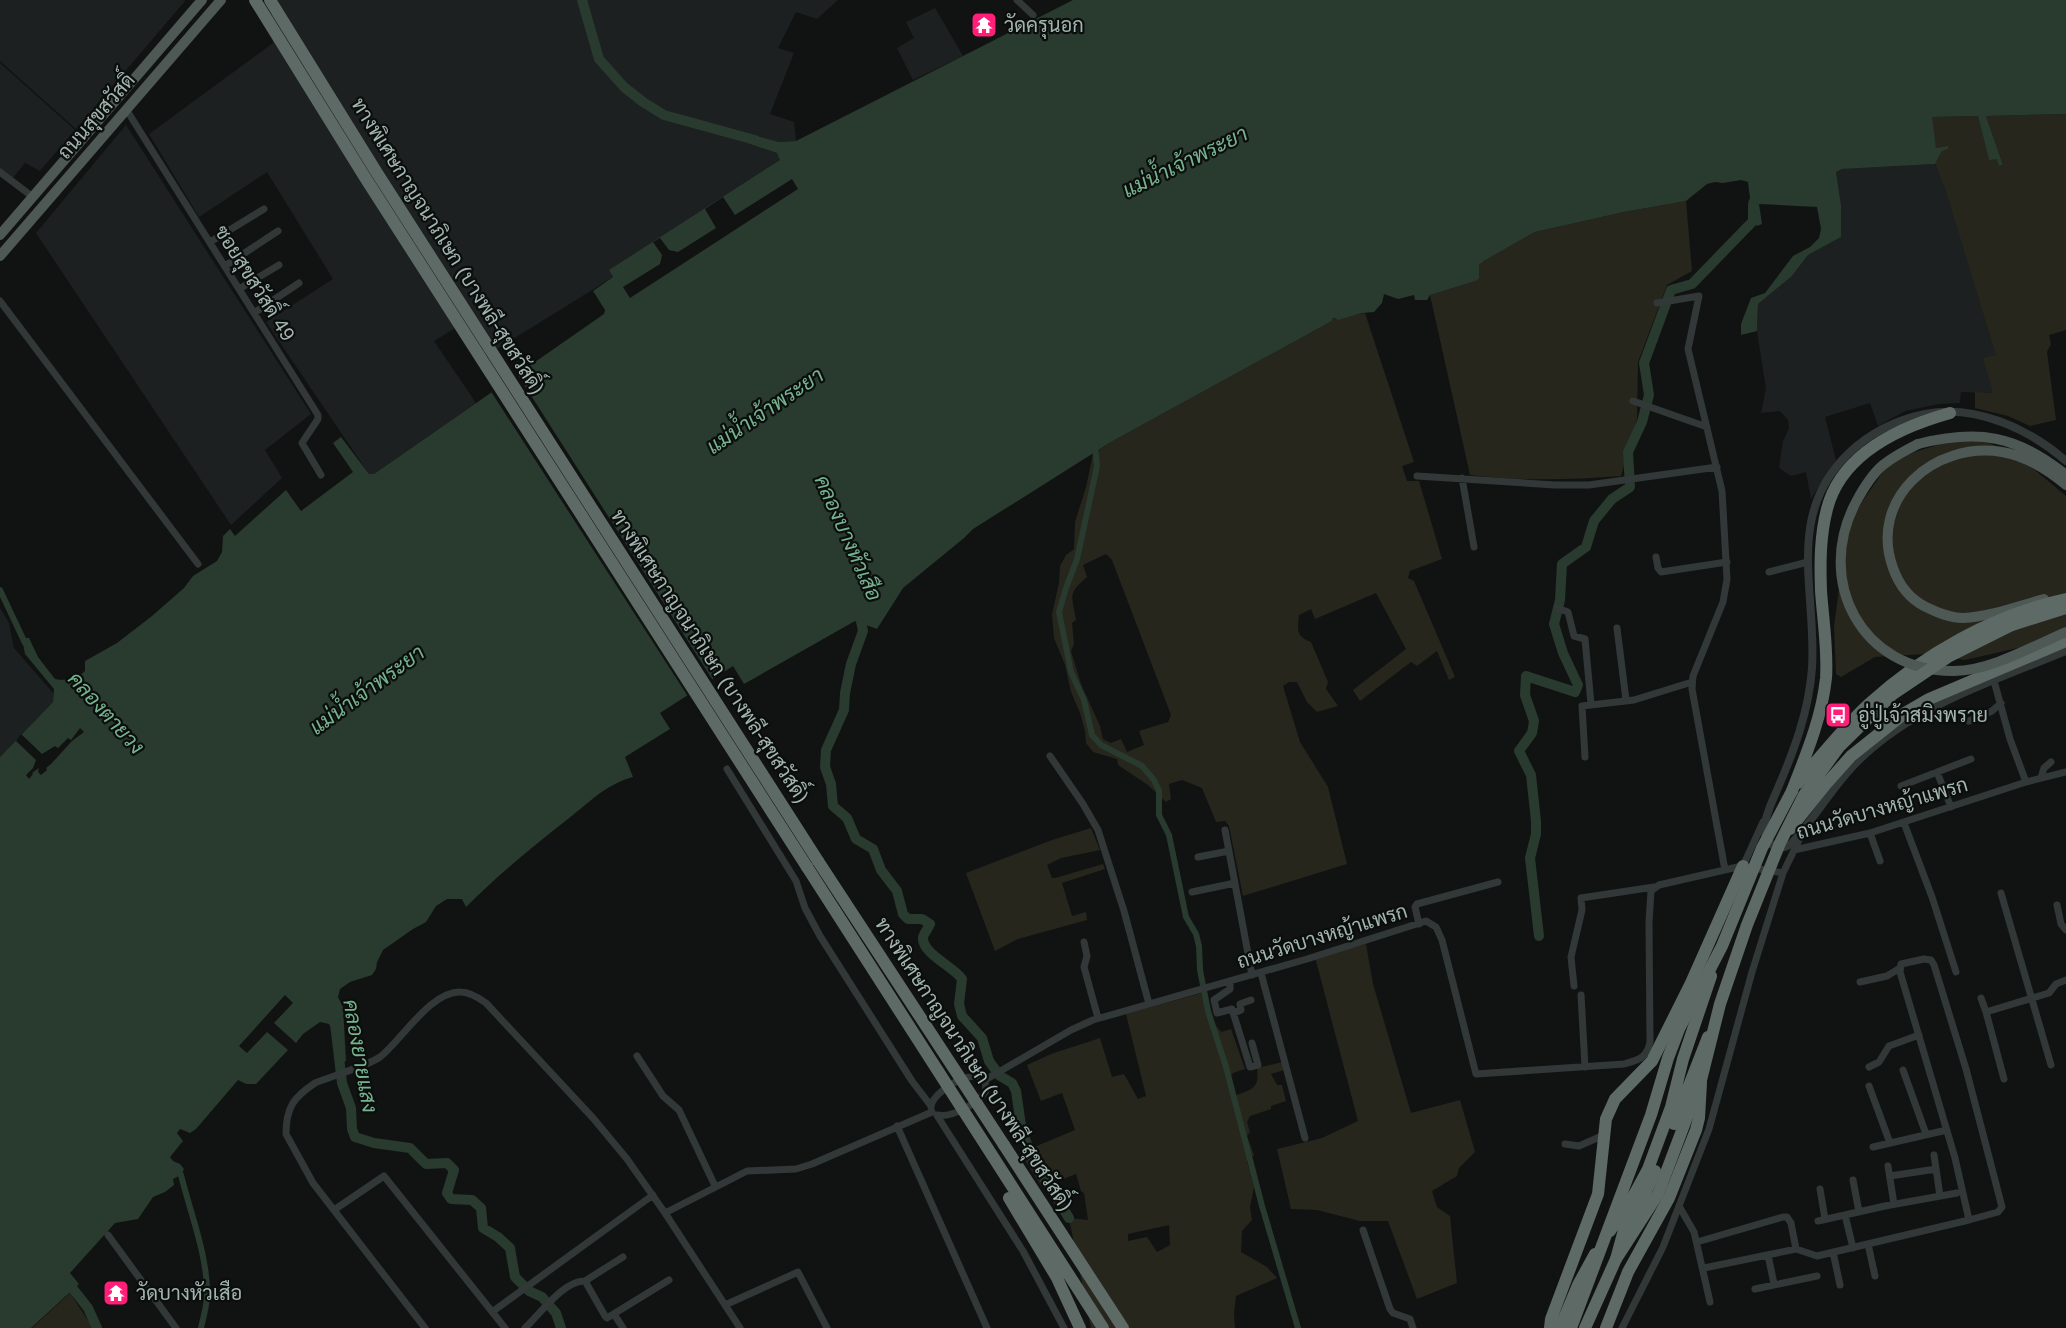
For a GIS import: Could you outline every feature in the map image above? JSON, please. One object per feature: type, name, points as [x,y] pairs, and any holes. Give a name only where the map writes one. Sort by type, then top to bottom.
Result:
[{"type":"highway","name":"ทางพิเศษกาญจนาภิเษก (บางพลี-สุขสวัสดิ์)","points":[[255,0],[373,189],[1103,1328]]},
{"type":"highway","name":"ทางพิเศษกาญจนาภิเษก (บางพลี-สุขสวัสดิ์)","points":[[270,0],[377,173],[805,841],[1123,1328]]},
{"type":"highway","points":[[1571,1328],[1651,1115],[1673,1043],[1722,945],[1762,848],[1792,791],[1810,744],[1826,678],[1820,548],[1827,508],[1840,479],[1864,454],[1895,432],[1923,420],[1950,413]]},
{"type":"highway","points":[[1792,791],[1849,723],[1907,673],[1982,628],[2034,607],[2066,599]]},
{"type":"highway","points":[[1585,1328],[1616,1259],[1624,1230],[1651,1181],[1780,843],[1796,810],[1821,770],[1856,728],[1893,694],[1931,667],[1986,637],[2035,616],[2066,608]]},
{"type":"highway","points":[[1780,843],[1851,756],[1905,712],[1929,699],[2066,641]]},
{"type":"highway","points":[[1551,1328],[1551,1319],[1598,1194],[1606,1119],[1615,1099],[1646,1068],[1656,1053],[1691,983],[1743,866]]},
{"type":"highway","points":[[1616,1259],[1658,1194],[1701,1080],[1720,1004]]},
{"type":"highway","points":[[913,1032],[966,1128],[1057,1278],[1080,1328]]},
{"type":"highway","points":[[1606,1328],[1633,1264],[1669,1198],[1696,1130],[1700,1118],[1701,1080]]},
{"type":"highway","points":[[1560,1328],[1578,1285],[1603,1241]]},
{"type":"highway","points":[[1073,1251],[1132,1328]]},
{"type":"highway","points":[[1592,1328],[1604,1287]]},
{"type":"main road","name":"ถนนสุขสวัสดิ์","points":[[0,235],[202,0]]},
{"type":"main road","name":"ถนนสุขสวัสดิ์","points":[[0,256],[220,0]]},
{"type":"main road","points":[[2066,475],[2035,453],[2001,439],[1966,435],[1944,437],[1918,444],[1882,466],[1864,487],[1851,512],[1842,539],[1840,566],[1848,605],[1868,637],[1893,656],[1916,666],[1956,671],[1978,667],[2066,632]]},
{"type":"main road","points":[[2066,485],[2030,461],[2001,452],[1984,450],[1964,453],[1942,460],[1916,476],[1897,499],[1887,535],[1890,561],[1899,582],[1914,601],[1935,612],[1963,618],[1988,614],[2066,593]]},
{"type":"street","points":[[1017,0],[1033,15]]},
{"type":"street","name":"ซอยสุขสวัสดิ์ 49","points":[[126,109],[318,415],[318,419],[302,443],[321,475]]},
{"type":"street","points":[[0,172],[33,197]]},
{"type":"street","points":[[210,242],[264,209]]},
{"type":"street","points":[[225,266],[278,231]]},
{"type":"street","points":[[239,289],[279,265]]},
{"type":"street","points":[[254,313],[298,283]]},
{"type":"street","points":[[1657,303],[1699,296],[1688,349],[1718,467],[1727,562],[1726,593],[1692,682],[1725,870]]},
{"type":"street","points":[[0,301],[198,564]]},
{"type":"street","points":[[1635,401],[1707,427]]},
{"type":"street","points":[[1743,866],[1789,763],[1800,732],[1812,668],[1809,528],[1815,504],[1827,480],[1842,460],[1860,443],[1885,427],[1933,412],[1987,416],[2018,428],[2066,461]]},
{"type":"street","points":[[1417,476],[1589,485],[1718,467]]},
{"type":"street","points":[[1462,478],[1474,547]]},
{"type":"street","points":[[1656,557],[1661,572],[1727,562]]},
{"type":"street","points":[[1769,572],[1808,562]]},
{"type":"street","points":[[1561,609],[1570,615],[1574,636],[1585,639],[1591,704]]},
{"type":"street","points":[[1617,628],[1626,700]]},
{"type":"street","points":[[1765,818],[1766,836],[1769,842],[1780,848],[1787,847],[1806,827],[1843,776],[1862,756],[1914,718],[2066,651]]},
{"type":"street","points":[[1994,681],[2014,755],[2026,782]]},
{"type":"street","points":[[1585,757],[1581,709],[1584,704],[1626,700],[1692,682]]},
{"type":"street","points":[[1969,721],[1992,711],[2001,703]]},
{"type":"street","points":[[1050,756],[1098,830],[1124,910],[1149,1004]]},
{"type":"street","points":[[1901,786],[1971,759]]},
{"type":"street","points":[[2041,778],[2044,768],[2051,762]]},
{"type":"street","points":[[727,769],[796,881],[805,908],[820,936],[1023,1251],[1064,1328]]},
{"type":"street","points":[[1937,772],[1951,807]]},
{"type":"street","name":"ถนนวัดบางหญ้าแพรก","points":[[1622,1328],[1663,1247],[1709,1129],[1752,972],[1783,873],[1794,850],[1870,833],[2026,782],[2066,772]]},
{"type":"street","points":[[1904,823],[1932,897],[1956,972]]},
{"type":"street","points":[[1794,850],[1806,827]]},
{"type":"street","points":[[1225,830],[1252,975]]},
{"type":"street","points":[[1870,833],[1880,861]]},
{"type":"street","points":[[1198,856],[1229,851]]},
{"type":"street","points":[[1574,986],[1571,957],[1582,910],[1581,898],[1654,887],[1743,866],[1783,873]]},
{"type":"street","points":[[1419,924],[1415,907],[1417,904],[1498,882]]},
{"type":"street","points":[[1192,892],[1235,883]]},
{"type":"street","name":"ถนนวัดบางหญ้าแพรก","points":[[985,1080],[1071,1030],[1098,1018],[1252,975],[1425,921],[1436,927],[1442,940],[1476,1074],[1624,1064],[1641,1060],[1649,1049],[1649,898],[1654,887]]},
{"type":"street","points":[[2001,893],[2051,1065]]},
{"type":"street","points":[[2057,905],[2061,924],[2066,930]]},
{"type":"street","points":[[1084,942],[1087,956],[1084,967],[1098,1018]]},
{"type":"street","points":[[1704,1268],[1796,1249],[1817,1256],[1970,1220],[1998,1212],[2002,1207],[1966,1069],[1931,960],[1904,963],[1887,976],[1860,982]]},
{"type":"street","points":[[1900,968],[1947,1130],[1970,1220]]},
{"type":"street","points":[[1261,972],[1305,1138]]},
{"type":"street","points":[[1986,1012],[2049,993],[2056,984],[2066,980]]},
{"type":"street","points":[[1230,981],[1230,989],[1214,1000],[1217,1012],[1232,1009],[1250,1066],[1258,1065],[1252,1043]]},
{"type":"street","points":[[425,1328],[309,1176],[286,1134],[288,1111],[297,1097],[315,1083],[379,1057],[423,1012],[445,996],[461,992],[476,996],[492,1009],[593,1118],[653,1195],[740,1328]]},
{"type":"street","points":[[1581,995],[1585,1067]]},
{"type":"street","points":[[1981,998],[2004,1079]]},
{"type":"street","points":[[1234,1013],[1241,1010],[1240,1004],[1251,1000]]},
{"type":"street","points":[[1869,1067],[1879,1062],[1889,1046],[1919,1035]]},
{"type":"street","points":[[637,1056],[663,1096],[679,1110],[715,1186]]},
{"type":"street","points":[[1904,1070],[1926,1134]]},
{"type":"street","name":"ถนนวัดบางหญ้าแพรก","points":[[665,1213],[747,1171],[796,1169],[934,1111],[953,1114],[978,1101],[986,1091],[985,1080],[981,1076],[969,1076],[932,1100],[934,1111]]},
{"type":"street","points":[[1869,1086],[1890,1143]]},
{"type":"street","points":[[897,1126],[987,1328]]},
{"type":"street","points":[[1873,1147],[1947,1130]]},
{"type":"street","points":[[1565,1143],[1579,1146],[1604,1135]]},
{"type":"street","points":[[1934,1155],[1940,1196]]},
{"type":"street","points":[[1888,1166],[1894,1204]]},
{"type":"street","points":[[1890,1176],[1936,1169]]},
{"type":"street","points":[[334,1210],[384,1176],[505,1328]]},
{"type":"street","points":[[1853,1180],[1859,1212]]},
{"type":"street","points":[[1820,1189],[1821,1220],[1957,1193]]},
{"type":"street","points":[[492,1312],[653,1195]]},
{"type":"street","points":[[1679,1206],[1691,1225],[1697,1242],[1710,1302]]},
{"type":"street","points":[[1845,1215],[1853,1248]]},
{"type":"street","points":[[1697,1242],[1787,1217],[1791,1223],[1796,1249]]},
{"type":"street","points":[[1364,1230],[1390,1309],[1397,1315],[1410,1319],[1413,1328]]},
{"type":"street","points":[[108,1235],[176,1328]]},
{"type":"street","points":[[1868,1244],[1875,1276]]},
{"type":"street","points":[[1833,1252],[1840,1285]]},
{"type":"street","points":[[1768,1255],[1774,1284]]},
{"type":"street","points":[[525,1328],[556,1295],[578,1282],[585,1281],[623,1257]]},
{"type":"street","points":[[725,1305],[798,1272],[827,1328]]},
{"type":"street","points":[[1755,1289],[1817,1276]]},
{"type":"street","points":[[585,1281],[608,1318],[669,1280]]},
{"type":"street","points":[[1543,1328],[1546,1318],[1556,1306]]},
{"type":"street","points":[[614,1314],[623,1328]]},
{"type":"shaded area","points":[[0,0],[185,1],[76,129],[0,61]]},
{"type":"shaded area","points":[[271,0],[838,0],[817,19],[796,12],[778,48],[794,53],[770,114],[794,122],[796,141],[779,142],[741,133],[747,143],[777,153],[781,160],[610,270],[613,277],[486,356],[462,324],[434,341],[476,403],[374,474],[369,474],[266,322],[333,279],[267,172],[199,217],[149,134],[273,43]]},
{"type":"shaded area","points":[[935,8],[963,56],[913,80],[897,48],[914,38],[906,22]]},
{"type":"shaded area","points":[[0,63],[75,130],[40,171],[25,163],[13,178],[0,170]]},
{"type":"shaded area","points":[[2066,114],[2066,330],[2049,335],[2051,344],[2047,352],[2056,420],[2030,426],[2008,416],[1975,408],[1975,392],[1993,393],[1983,358],[1996,355],[1945,188],[1935,164],[1942,151],[1948,147],[1936,148],[1931,117],[1978,116],[1989,159],[1998,159],[1999,166],[2003,165],[1986,116]]},
{"type":"shaded area","points":[[126,125],[311,414],[265,450],[282,478],[231,525],[36,233]]},
{"type":"shaded area","points":[[1935,164],[1945,187],[1997,355],[1993,393],[1961,392],[1960,403],[1939,404],[1905,411],[1878,426],[1870,403],[1825,417],[1836,460],[1811,499],[1806,472],[1791,476],[1779,468],[1783,441],[1789,428],[1788,420],[1780,411],[1761,413],[1766,389],[1757,331],[1758,304],[1792,276],[1808,255],[1841,237],[1841,205],[1836,172],[1842,169]]},
{"type":"shaded area","points":[[1686,201],[1692,271],[1667,285],[1638,362],[1637,419],[1621,476],[1546,479],[1470,475],[1430,295],[1476,281],[1479,265],[1535,232]]},
{"type":"shaded area","points":[[1365,313],[1414,462],[1402,466],[1407,481],[1419,481],[1442,559],[1410,571],[1408,578],[1414,581],[1455,677],[1449,680],[1437,651],[1417,666],[1411,662],[1360,701],[1353,690],[1406,649],[1376,593],[1315,619],[1311,609],[1299,615],[1300,635],[1311,642],[1328,682],[1326,689],[1338,706],[1317,712],[1307,702],[1297,682],[1289,682],[1283,686],[1300,742],[1328,787],[1347,864],[1243,896],[1229,826],[1225,821],[1216,822],[1202,788],[1182,780],[1169,784],[1171,799],[1166,802],[1148,785],[1118,765],[1117,759],[1093,752],[1086,743],[1080,713],[1054,638],[1052,614],[1059,583],[1060,566],[1066,555],[1074,549],[1075,522],[1093,454],[1332,319]],"holes":[[[1106,554],[1112,560],[1171,715],[1168,722],[1139,731],[1144,745],[1127,752],[1121,739],[1111,743],[1103,739],[1100,726],[1081,684],[1071,651],[1074,644],[1072,623],[1076,620],[1072,600],[1076,587],[1087,577],[1083,565]]]},
{"type":"shaded area","points":[[1970,435],[2017,455],[2066,496],[2066,631],[2022,647],[1965,660],[1925,654],[1875,657],[1841,677],[1836,674],[1834,626],[1848,522],[1892,459]]},
{"type":"shaded area","points":[[0,608],[9,623],[14,648],[53,693],[53,702],[0,757]]},
{"type":"shaded area","points":[[1091,828],[1100,850],[1061,858],[1047,865],[1052,878],[1055,878],[1103,864],[1105,869],[1062,883],[1072,916],[1086,912],[1087,920],[1018,939],[995,951],[966,873],[1052,840]]},
{"type":"shaded area","points":[[1366,944],[1373,984],[1411,1113],[1460,1100],[1475,1152],[1459,1168],[1457,1176],[1432,1191],[1437,1207],[1450,1216],[1457,1283],[1417,1299],[1388,1221],[1360,1221],[1317,1210],[1291,1209],[1277,1149],[1322,1138],[1358,1121],[1315,957]]},
{"type":"shaded area","points":[[1202,993],[1214,1023],[1221,1032],[1231,1029],[1245,1069],[1233,1073],[1228,1079],[1234,1096],[1256,1085],[1257,1068],[1283,1062],[1284,1070],[1271,1074],[1277,1085],[1282,1085],[1286,1101],[1250,1116],[1247,1122],[1250,1132],[1247,1136],[1254,1155],[1247,1161],[1254,1187],[1250,1207],[1252,1220],[1242,1231],[1241,1252],[1267,1267],[1277,1278],[1236,1296],[1235,1328],[1091,1328],[1069,1218],[1088,1220],[1084,1193],[1081,1191],[1076,1174],[1042,1187],[1020,1153],[1075,1130],[1062,1093],[1041,1101],[1027,1065],[1051,1054],[1100,1038],[1112,1077],[1124,1074],[1138,1099],[1146,1096],[1126,1014]],"holes":[[[1169,1225],[1170,1245],[1157,1252],[1147,1237],[1128,1241],[1128,1234]]]},
{"type":"shaded area","points":[[70,1293],[93,1328],[32,1328]]},
{"type":"water","name":"แม่น้ำเจ้าพระยา","points":[[1073,0],[2066,0],[2066,114],[1986,116],[2003,165],[1999,166],[1997,159],[1989,160],[1978,116],[1932,117],[1936,148],[1948,146],[1948,149],[1942,151],[1935,164],[1842,169],[1836,172],[1841,205],[1841,237],[1808,255],[1792,276],[1758,304],[1757,331],[1741,335],[1741,324],[1751,298],[1765,293],[1793,256],[1810,247],[1819,238],[1821,229],[1817,207],[1759,204],[1762,224],[1757,226],[1748,209],[1750,198],[1748,182],[1741,180],[1715,182],[1707,184],[1686,201],[1535,232],[1479,265],[1479,278],[1476,281],[1430,295],[1427,300],[1415,300],[1414,295],[1398,299],[1384,294],[1382,303],[1374,312],[1338,320],[1332,319],[1111,442],[973,529],[903,588],[877,629],[855,621],[744,684],[733,666],[660,713],[670,729],[625,757],[633,777],[614,784],[591,800],[490,884],[466,907],[462,899],[447,899],[436,906],[426,922],[383,950],[372,975],[350,982],[340,989],[338,997],[343,1007],[346,1061],[339,1064],[336,1038],[329,1024],[320,1022],[303,1034],[296,1043],[274,1023],[293,1003],[285,995],[239,1046],[247,1053],[267,1032],[288,1050],[256,1084],[246,1084],[238,1080],[196,1129],[190,1133],[180,1129],[177,1133],[183,1141],[170,1157],[184,1169],[181,1175],[173,1179],[174,1185],[153,1197],[138,1219],[115,1223],[70,1273],[79,1284],[31,1328],[0,1328],[0,757],[53,702],[54,689],[25,654],[22,638],[29,638],[38,657],[55,679],[75,678],[85,671],[85,661],[117,643],[184,588],[193,576],[217,561],[222,552],[223,536],[230,529],[235,536],[286,490],[301,511],[353,472],[333,443],[341,437],[369,474],[374,474],[604,314],[605,310],[593,291],[613,277],[609,270],[780,160],[777,153],[747,143],[741,132],[779,142],[796,141]]},
{"type":"pier","points":[[792,179],[798,189],[630,298],[623,287],[660,264],[662,255],[653,242],[660,238],[669,250],[678,252],[716,228],[705,209],[723,197],[735,215]]},
{"type":"pier","points":[[516,372],[714,682],[689,698],[490,390]]},
{"type":"pier","points":[[80,728],[84,732],[72,741],[46,768],[47,770],[41,775],[38,772],[39,768],[32,773],[29,779],[26,775],[33,768],[36,760],[16,741],[21,734],[42,754],[55,746],[58,748],[68,738],[71,740]]},
{"type":"waterway","points":[[582,0],[599,59],[624,87],[664,115],[755,140]]},
{"type":"waterway","points":[[1539,936],[1530,858],[1536,834],[1536,821],[1531,775],[1519,751],[1532,733],[1534,721],[1525,695],[1526,676],[1575,692],[1578,685],[1563,653],[1554,624],[1560,600],[1562,564],[1586,547],[1594,521],[1612,499],[1630,487],[1628,452],[1642,422],[1649,395],[1644,363],[1671,290],[1692,284],[1753,221],[1753,207]]},
{"type":"waterway","points":[[1095,446],[1097,466],[1077,559],[1059,612],[1071,672],[1084,700],[1092,735],[1101,745],[1142,766],[1154,780],[1159,791],[1159,815],[1169,835],[1186,917],[1196,934],[1199,946],[1200,970],[1208,1011],[1226,1067],[1262,1206],[1298,1328]]},
{"type":"waterway","name":"คลองตายวง","points":[[0,590],[25,643]]},
{"type":"waterway","name":"คลองบางหัวเสือ","points":[[859,612],[863,631],[851,664],[844,710],[826,750],[825,767],[831,784],[833,806],[847,818],[856,839],[873,849],[881,870],[897,891],[903,914],[908,919],[922,919],[930,924],[923,937],[927,949],[962,979],[959,1004],[962,1016],[982,1038],[989,1061],[1000,1076],[1012,1083],[1016,1091],[1022,1132],[1035,1163],[1069,1218]]},
{"type":"waterway","name":"คลองยายแสง","points":[[335,1024],[342,1083],[351,1108],[352,1129],[355,1137],[374,1143],[410,1148],[426,1164],[447,1163],[454,1170],[447,1193],[451,1199],[472,1200],[481,1208],[483,1228],[510,1248],[515,1277],[529,1291],[542,1297],[556,1313],[561,1328]]},
{"type":"waterway","points":[[176,1169],[181,1175],[205,1265],[207,1299],[201,1328]]},
{"type":"waterway","points":[[66,1280],[88,1308],[97,1328]]},
{"type":"place","name":"วัดครุนอก","points":[[984,25]]},
{"type":"place","name":"อู่ปู่เจ้าสมิงพราย","points":[[1838,715]]},
{"type":"place","name":"วัดบางหัวเสือ","points":[[116,1293]]}]
